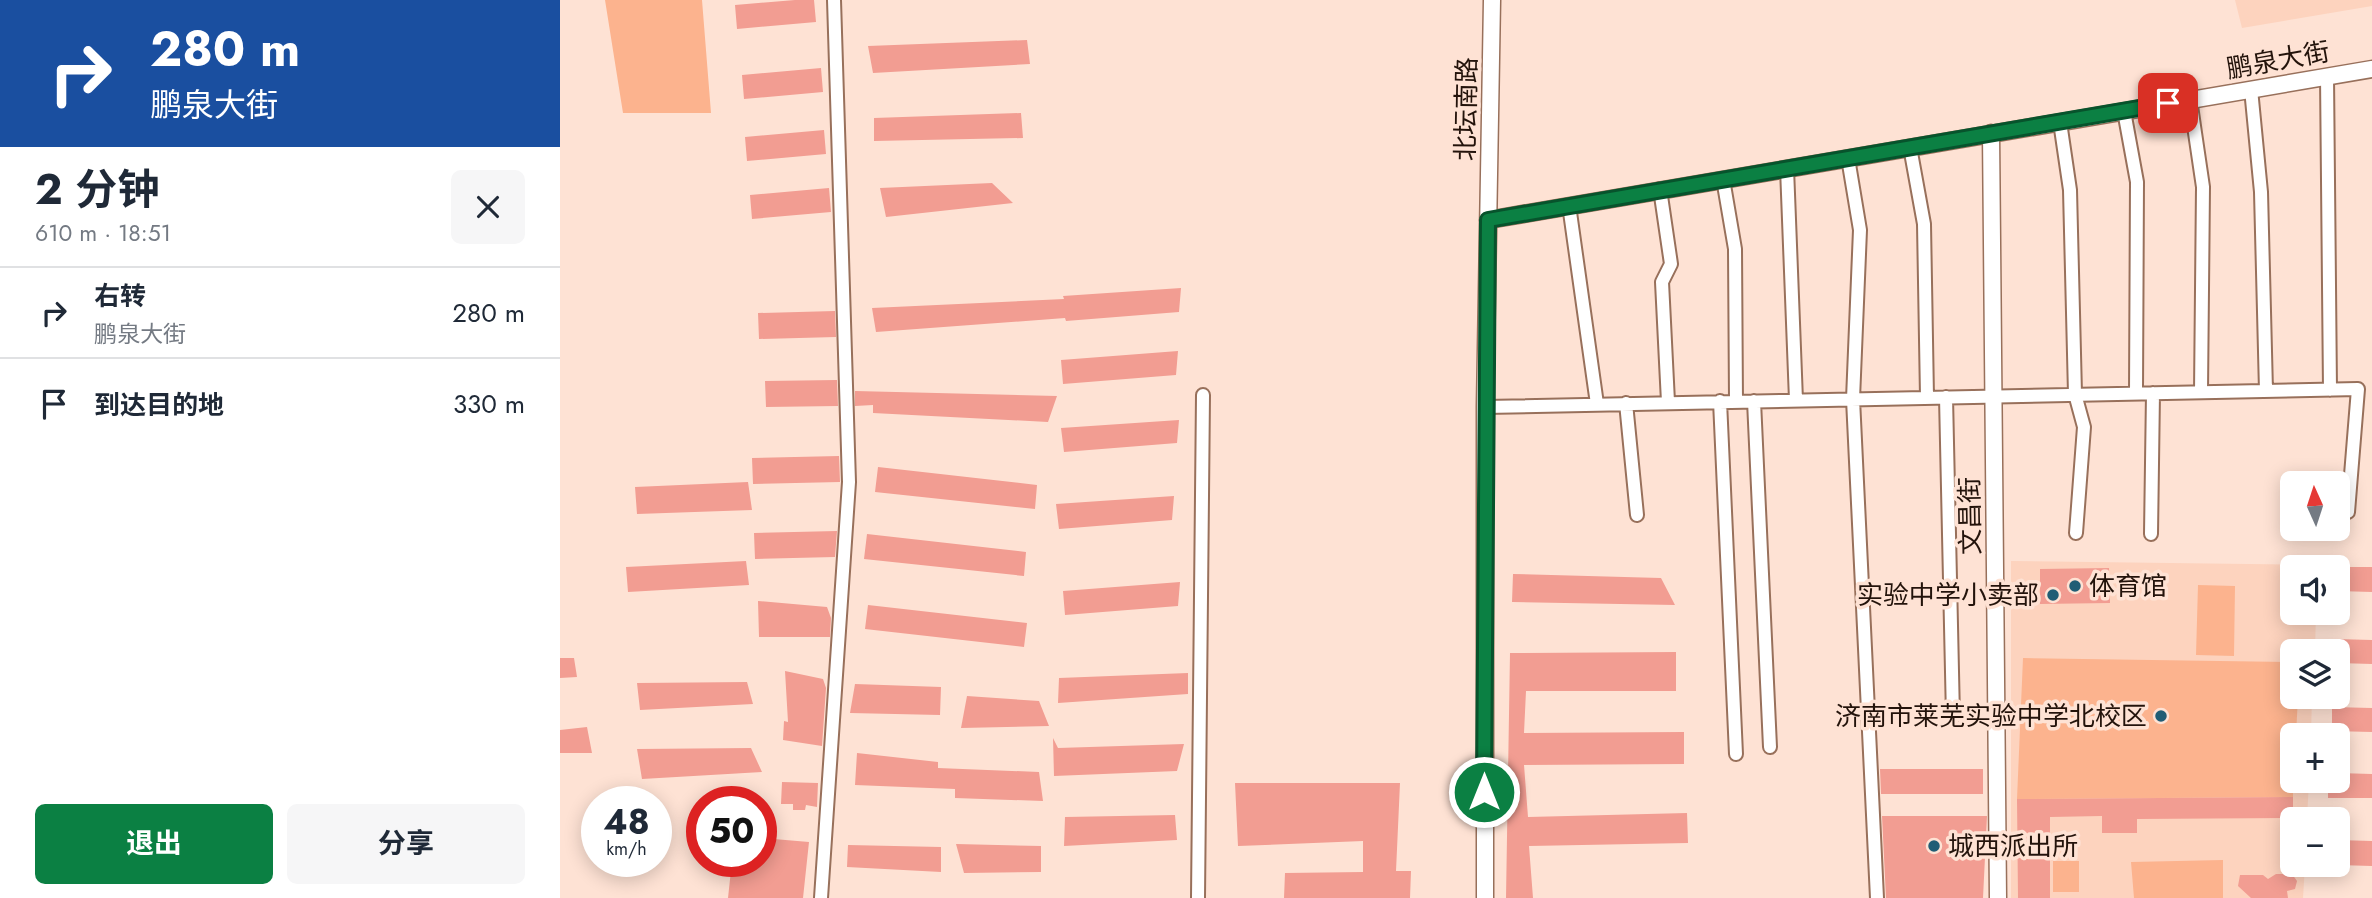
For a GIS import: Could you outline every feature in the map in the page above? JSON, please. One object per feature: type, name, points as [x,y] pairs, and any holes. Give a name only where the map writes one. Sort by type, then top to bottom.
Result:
[{"type":"main road","name":"北坛南路","points":[[1485,898],[1485,407],[1492,0]]},
{"type":"main road","name":"鹏泉大街","points":[[1488,220],[2372,69]]},
{"type":"main road","name":"文昌街","points":[[1991,133],[1998,898]]},
{"type":"street","points":[[821,898],[849,482],[834,0]]},
{"type":"street","points":[[2327,76],[2330,390]]},
{"type":"street","points":[[2251,89],[2261,192],[2266,391]]},
{"type":"street","points":[[2190,99],[2203,187],[2201,392]]},
{"type":"street","points":[[2124,111],[2137,182],[2136,393]]},
{"type":"street","points":[[2060,122],[2070,190],[2075,394],[2084,427],[2076,533]]},
{"type":"street","points":[[1910,147],[1924,225],[1927,397]]},
{"type":"street","points":[[1848,158],[1860,230],[1853,399],[1877,898]]},
{"type":"street","points":[[1787,168],[1796,400]]},
{"type":"street","points":[[1723,179],[1735,249],[1736,401]]},
{"type":"street","points":[[1660,189],[1671,264],[1662,282],[1667,337],[1668,402]]},
{"type":"street","points":[[1569,205],[1597,404]]},
{"type":"street","points":[[1485,407],[2358,389],[2350,478]]},
{"type":"street","points":[[2151,534],[2153,393]]},
{"type":"street","points":[[1198,898],[1202,394]]},
{"type":"street","points":[[1946,397],[1953,717]]},
{"type":"street","points":[[1720,401],[1736,754]]},
{"type":"street","points":[[1754,401],[1770,747]]},
{"type":"street","points":[[1626,403],[1637,515]]},
{"type":"shaded area","points":[[605,0],[702,0],[711,113],[623,113]]},
{"type":"shaded area","points":[[2235,0],[2372,0],[2372,6],[2242,28]]},
{"type":"shaded area","name":"济南市莱芜实验中学北校区","points":[[2011,561],[2280,564],[2280,625],[2316,625],[2315,639],[2280,639],[2280,709],[2312,709],[2311,723],[2280,723],[2280,793],[2308,793],[2308,807],[2280,807],[2280,877],[2304,877],[2303,898],[2011,898]]},
{"type":"shaded area","points":[[2198,585],[2235,586],[2234,656],[2196,655]]},
{"type":"shaded area","points":[[2023,658],[2280,662],[2280,709],[2297,709],[2297,723],[2280,723],[2280,793],[2293,793],[2293,797],[2017,799]]},
{"type":"shaded area","points":[[2223,860],[2223,898],[2134,898],[2131,862]]},
{"type":"shaded area","points":[[2053,861],[2079,861],[2079,892],[2053,892]]},
{"type":"building","points":[[814,0],[816,22],[737,29],[735,5]]},
{"type":"building","points":[[1027,40],[1030,64],[873,73],[868,46]]},
{"type":"building","points":[[821,68],[823,92],[744,99],[742,75]]},
{"type":"building","points":[[1021,113],[1023,138],[874,141],[874,118]]},
{"type":"building","points":[[824,130],[826,154],[747,161],[745,137]]},
{"type":"building","points":[[992,183],[1013,203],[886,217],[880,188]]},
{"type":"building","points":[[829,188],[831,212],[752,219],[750,195]]},
{"type":"building","points":[[1181,288],[1179,312],[1066,321],[1065,318],[876,332],[872,308],[1064,299],[1063,296]]},
{"type":"building","points":[[835,311],[836,337],[759,339],[758,313]]},
{"type":"building","points":[[1178,351],[1176,375],[1063,384],[1061,360]]},
{"type":"building","points":[[837,380],[838,406],[766,407],[765,381]]},
{"type":"building","points":[[855,391],[1057,396],[1048,422],[873,413],[873,405],[855,406]]},
{"type":"building","points":[[1179,420],[1177,443],[1064,452],[1061,428]]},
{"type":"building","points":[[839,456],[840,482],[753,484],[752,458]]},
{"type":"building","points":[[878,467],[1037,485],[1035,509],[875,492]]},
{"type":"building","points":[[748,482],[752,510],[637,514],[635,487]]},
{"type":"building","points":[[1174,496],[1172,520],[1059,529],[1056,504]]},
{"type":"building","points":[[837,531],[835,557],[755,559],[754,533]]},
{"type":"building","points":[[867,534],[1026,552],[1024,576],[864,559]]},
{"type":"building","points":[[746,561],[749,585],[628,592],[626,567]]},
{"type":"building","points":[[2350,567],[2372,567],[2372,592],[2350,591]]},
{"type":"building","name":"体育馆","points":[[2109,568],[2110,603],[2040,604],[2040,569]]},
{"type":"building","points":[[1513,574],[1661,578],[1675,605],[1512,602]]},
{"type":"building","points":[[1180,582],[1178,606],[1065,615],[1063,591]]},
{"type":"building","points":[[758,601],[827,607],[831,618],[830,637],[759,637]]},
{"type":"building","points":[[868,605],[1027,623],[1024,647],[865,629]]},
{"type":"building","points":[[2350,639],[2372,640],[2372,664],[2350,663]]},
{"type":"building","points":[[1676,652],[1676,691],[1526,691],[1524,733],[1684,732],[1684,764],[1524,765],[1528,817],[1687,813],[1688,843],[1529,846],[1533,898],[1506,898],[1510,653]]},
{"type":"building","points":[[560,658],[574,658],[577,677],[560,678]]},
{"type":"building","points":[[785,671],[823,679],[826,688],[822,746],[783,740],[784,721],[788,722]]},
{"type":"building","points":[[1188,673],[1188,694],[1058,703],[1059,678]]},
{"type":"building","points":[[747,682],[753,704],[640,710],[637,683]]},
{"type":"building","points":[[855,684],[941,687],[940,715],[850,713]]},
{"type":"building","points":[[967,696],[1039,701],[1049,726],[961,728]]},
{"type":"building","points":[[2372,708],[2372,732],[2350,731],[2350,723],[2332,723],[2332,709]]},
{"type":"building","points":[[587,727],[592,753],[560,753],[560,730]]},
{"type":"building","points":[[1053,738],[1058,748],[1184,744],[1177,771],[1054,776]]},
{"type":"building","points":[[751,748],[762,772],[642,779],[637,749]]},
{"type":"building","points":[[857,753],[938,762],[938,768],[1039,772],[1043,801],[955,798],[955,789],[855,785]]},
{"type":"building","points":[[1880,769],[1983,769],[1983,794],[1881,794]]},
{"type":"building","points":[[2350,773],[2372,774],[2372,798],[2328,798],[2328,793],[2350,793]]},
{"type":"building","points":[[782,782],[818,783],[817,807],[806,805],[805,810],[793,810],[793,804],[781,804]]},
{"type":"building","points":[[1235,783],[1400,783],[1396,871],[1411,871],[1410,898],[1284,898],[1285,873],[1363,872],[1363,841],[1238,846]]},
{"type":"building","points":[[2293,797],[2293,807],[2280,807],[2280,818],[2137,819],[2137,833],[2102,833],[2102,816],[2050,817],[2050,898],[2018,898],[2017,799]]},
{"type":"building","points":[[1175,815],[1177,840],[1064,846],[1065,817]]},
{"type":"building","name":"城西派出所","points":[[1882,816],[1987,816],[1983,898],[1886,898]]},
{"type":"building","points":[[777,839],[809,842],[803,898],[728,898],[730,877],[777,877]]},
{"type":"building","points":[[2350,840],[2372,841],[2372,866],[2350,865]]},
{"type":"building","points":[[956,844],[1041,846],[1041,872],[964,873]]},
{"type":"building","points":[[848,845],[941,847],[941,872],[847,867]]},
{"type":"building","points":[[2280,874],[2280,877],[2294,877],[2297,881],[2295,889],[2287,891],[2288,898],[2251,898],[2238,886],[2240,875],[2263,875],[2268,879]]},
{"type":"place","name":"体育馆","points":[[2075,586]]},
{"type":"place","name":"实验中学小卖部","points":[[2053,595]]},
{"type":"place","name":"济南市莱芜实验中学北校区","points":[[2161,716]]},
{"type":"place","name":"城西派出所","points":[[1934,846]]},
{"type":"route","points":[[1484,792],[1488,220],[2168,103]]}]
